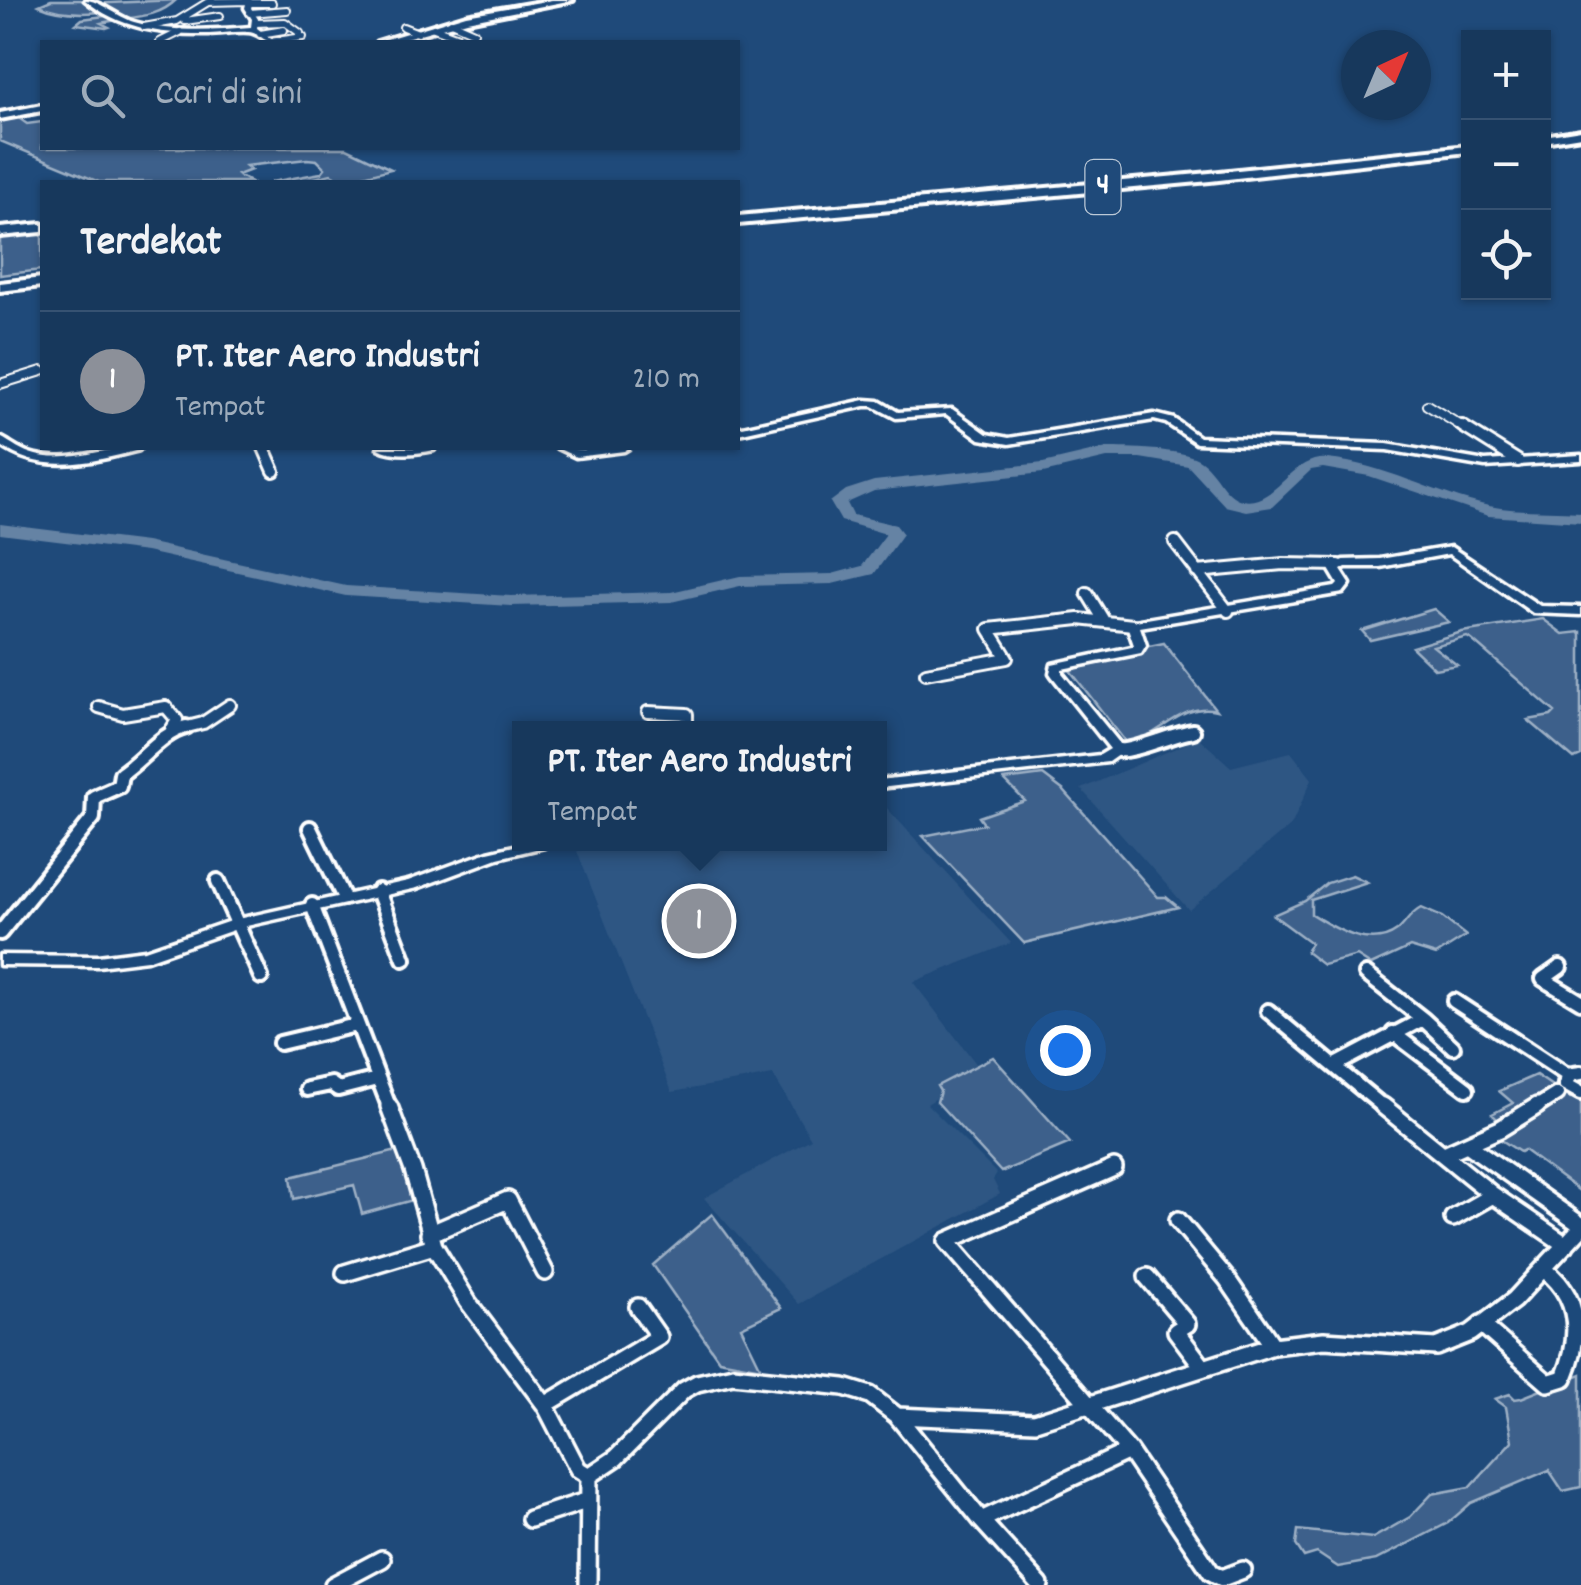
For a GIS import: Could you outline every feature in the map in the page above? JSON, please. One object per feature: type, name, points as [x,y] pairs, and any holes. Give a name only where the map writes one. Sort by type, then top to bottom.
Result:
[{"type":"highway","points":[[414,38],[451,22],[568,0]]},
{"type":"highway","points":[[0,116],[40,108]]},
{"type":"highway","points":[[1551,135],[1581,131]]},
{"type":"highway","name":"4","points":[[740,216],[1210,177],[1461,148]]},
{"type":"highway","points":[[0,234],[40,230]]},
{"type":"highway","points":[[1,283],[40,277]]},
{"type":"street","points":[[88,0],[144,27],[180,32],[284,30]]},
{"type":"street","points":[[177,21],[208,2],[272,3]]},
{"type":"street","points":[[249,4],[279,14],[287,10]]},
{"type":"street","points":[[249,4],[256,29],[269,40]]},
{"type":"street","points":[[144,27],[220,16]]},
{"type":"street","points":[[203,21],[212,25]]},
{"type":"street","points":[[256,29],[285,22],[302,35],[280,40]]},
{"type":"street","points":[[451,22],[474,32]]},
{"type":"street","points":[[402,27],[414,38]]},
{"type":"street","points":[[434,28],[458,37]]},
{"type":"street","points":[[164,40],[180,32]]},
{"type":"street","points":[[0,384],[40,372]]},
{"type":"street","points":[[740,431],[872,403],[896,415],[952,412],[984,437],[1009,441],[1154,417],[1170,420],[1196,440],[1387,446],[1464,462],[1578,460]]},
{"type":"street","points":[[1428,405],[1518,461]]},
{"type":"street","points":[[0,440],[14,451],[63,462],[126,450]]},
{"type":"street","points":[[265,450],[274,471]]},
{"type":"street","points":[[567,450],[576,454],[608,450]]},
{"type":"street","points":[[1175,542],[1228,611]]},
{"type":"street","points":[[1197,572],[1284,564],[1373,564],[1450,550],[1537,610],[1581,611]]},
{"type":"street","points":[[926,673],[1007,658],[989,629],[1103,618],[1133,625],[1228,611],[1339,590],[1344,584],[1335,569],[1340,565]]},
{"type":"street","points":[[1087,593],[1103,618]]},
{"type":"street","points":[[1118,750],[1054,669],[1139,648],[1133,625]]},
{"type":"street","points":[[171,730],[203,722],[230,705]]},
{"type":"street","points":[[0,934],[93,818],[94,797],[120,786],[121,774],[149,756],[177,720],[170,708],[123,714],[98,706]]},
{"type":"street","points":[[648,712],[682,712],[687,714],[686,721]]},
{"type":"street","points":[[887,783],[1093,761],[1118,750],[1127,752],[1168,735],[1194,730]]},
{"type":"street","points":[[310,828],[319,858],[332,872],[344,898]]},
{"type":"street","points":[[0,960],[125,959],[157,952],[238,923],[412,885],[512,850]]},
{"type":"street","points":[[218,881],[261,976]]},
{"type":"street","points":[[378,891],[404,959]]},
{"type":"street","points":[[312,905],[413,1170],[432,1240],[468,1302],[545,1404],[564,1448],[578,1469],[589,1476]]},
{"type":"street","points":[[1560,967],[1543,979],[1581,1002]]},
{"type":"street","points":[[1366,974],[1453,1047]]},
{"type":"street","points":[[1454,1001],[1576,1075],[1565,1084],[1581,1093]]},
{"type":"street","points":[[1268,1011],[1493,1194],[1566,1245]]},
{"type":"street","points":[[1334,1066],[1422,1020]]},
{"type":"street","points":[[280,1043],[356,1025]]},
{"type":"street","points":[[1392,1033],[1467,1089]]},
{"type":"street","points":[[307,1089],[331,1084],[338,1089],[377,1079]]},
{"type":"street","points":[[1444,1154],[1556,1094]]},
{"type":"street","points":[[897,1416],[1035,1422],[1274,1346],[1324,1340],[1427,1348],[1472,1332],[1514,1300],[1581,1227],[1467,1144]]},
{"type":"street","points":[[1114,1168],[947,1241],[1129,1451],[1211,1572],[1222,1578],[1243,1570]]},
{"type":"street","points":[[1453,1218],[1493,1194]]},
{"type":"street","points":[[345,1273],[432,1240],[508,1200],[545,1272]]},
{"type":"street","points":[[1178,1220],[1227,1278],[1274,1346]]},
{"type":"street","points":[[1481,1324],[1548,1383],[1564,1378],[1578,1345],[1574,1312],[1568,1289],[1545,1270]]},
{"type":"street","points":[[1147,1277],[1187,1324],[1176,1331],[1203,1367]]},
{"type":"street","points":[[545,1404],[660,1338],[638,1307]]},
{"type":"street","points":[[588,1585],[589,1476],[620,1455],[684,1390],[714,1377],[754,1376],[844,1387],[870,1396],[897,1416],[981,1520],[1040,1585]]},
{"type":"street","points":[[981,1520],[1129,1451]]},
{"type":"street","points":[[530,1519],[586,1501]]},
{"type":"street","points":[[333,1585],[382,1560]]},
{"type":"shaded area","points":[[51,0],[81,0],[88,4],[176,0],[151,14],[101,23],[109,27],[106,28],[76,24],[82,19],[112,15],[109,11],[73,12],[39,5]]},
{"type":"shaded area","points":[[16,116],[27,124],[40,122],[40,150],[351,150],[391,169],[348,180],[331,174],[307,180],[282,180],[321,173],[325,168],[317,160],[307,159],[246,166],[251,170],[238,175],[247,180],[94,180],[0,141],[0,118]]},
{"type":"shaded area","points":[[40,234],[40,270],[0,275],[0,238]]},
{"type":"shaded area","points":[[1434,609],[1449,622],[1370,640],[1362,631]]},
{"type":"shaded area","points":[[1543,619],[1563,634],[1581,632],[1581,756],[1574,759],[1528,720],[1555,712],[1472,640],[1467,637],[1433,646],[1457,665],[1435,669],[1412,647],[1462,632]]},
{"type":"shaded area","points":[[1164,643],[1216,710],[1182,715],[1128,745],[1069,669],[1138,655],[1144,647]]},
{"type":"shaded area","points":[[1199,738],[1231,767],[1291,752],[1312,779],[1292,824],[1189,910],[1081,789]]},
{"type":"shaded area","points":[[1043,775],[1064,791],[1158,897],[1166,897],[1178,907],[1024,943],[923,836],[984,824],[979,817],[1025,801],[1004,780]]},
{"type":"shaded area","points":[[887,808],[1011,943],[913,982],[981,1070],[927,1104],[997,1174],[993,1180],[1000,1194],[799,1304],[704,1198],[811,1139],[773,1075],[672,1092],[577,851],[887,851]]},
{"type":"shaded area","points":[[1352,875],[1367,882],[1311,900],[1311,914],[1352,935],[1375,939],[1397,931],[1421,908],[1442,917],[1466,936],[1436,955],[1410,947],[1371,965],[1357,956],[1323,965],[1306,952],[1311,943],[1273,915],[1305,901],[1327,883]]},
{"type":"shaded area","points":[[993,1057],[1070,1143],[1001,1172],[937,1102],[937,1086]]},
{"type":"shaded area","points":[[1536,1075],[1570,1098],[1581,1092],[1581,1192],[1524,1150],[1520,1152],[1492,1134],[1506,1128],[1492,1114],[1513,1103],[1499,1091]]},
{"type":"shaded area","points":[[397,1151],[413,1200],[362,1214],[354,1185],[294,1199],[291,1177]]},
{"type":"shaded area","points":[[712,1214],[781,1308],[741,1327],[761,1368],[719,1360],[653,1265]]},
{"type":"shaded area","points":[[1581,1374],[1581,1487],[1563,1491],[1549,1470],[1471,1503],[1448,1523],[1376,1560],[1338,1567],[1317,1553],[1304,1557],[1296,1545],[1298,1530],[1373,1538],[1410,1517],[1432,1494],[1470,1487],[1512,1441],[1506,1407],[1495,1399],[1510,1394],[1521,1398]]},
{"type":"waterway","points":[[0,529],[146,547],[346,591],[511,601],[671,597],[740,581],[832,579],[868,570],[895,534],[890,529],[847,518],[838,502],[851,493],[874,486],[1043,468],[1107,453],[1140,453],[1193,462],[1231,503],[1246,506],[1266,504],[1306,467],[1323,463],[1372,472],[1488,511],[1581,517]]},
{"type":"place","name":"PT. Iter Aero Industri","points":[[699,921]]}]
